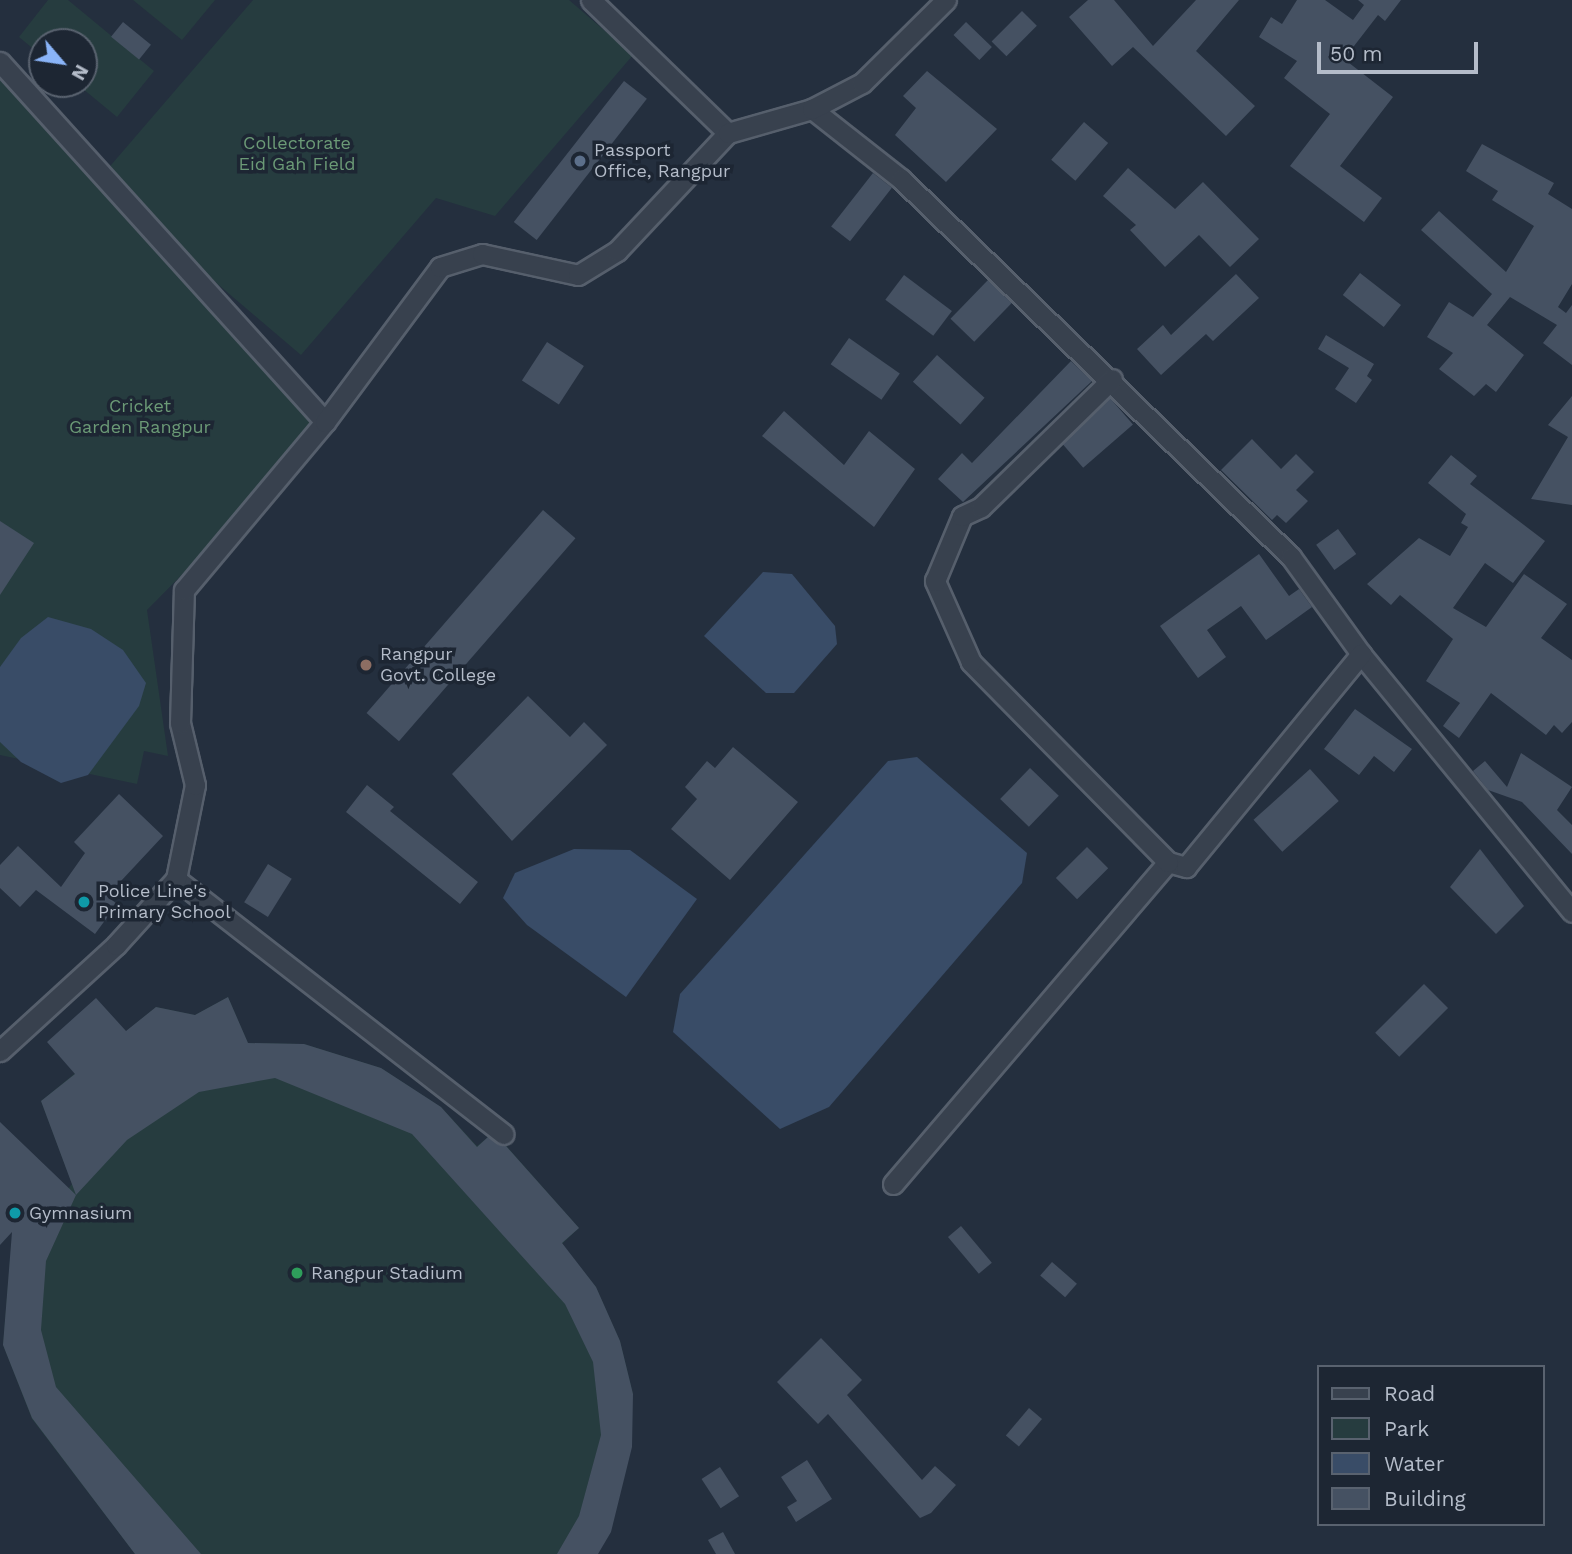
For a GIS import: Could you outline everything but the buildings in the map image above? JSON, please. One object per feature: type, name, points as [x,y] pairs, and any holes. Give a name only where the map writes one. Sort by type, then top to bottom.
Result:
[{"type":"street","points":[[590,0],[728,133]]},
{"type":"street","points":[[0,1051],[107,954],[176,879],[195,785],[180,723],[184,590],[325,422],[440,267],[482,254],[578,275],[617,251],[728,133],[812,109],[862,83],[946,0]]},
{"type":"street","points":[[0,62],[325,422]]},
{"type":"street","points":[[812,109],[901,179],[1112,379],[1291,557],[1361,654],[1572,912]]},
{"type":"street","points":[[1112,379],[981,508],[962,516],[935,580],[971,662],[1168,862],[1186,867],[1361,654]]},
{"type":"street","points":[[892,1184],[1168,862]]},
{"type":"street","points":[[176,879],[504,1134]]},
{"type":"green space","points":[[48,0],[68,0],[154,71],[117,117],[94,98],[98,98],[98,28],[28,28],[28,44],[19,37]]},
{"type":"green space","points":[[133,0],[215,0],[182,40]]},
{"type":"green space","points":[[253,0],[569,0],[633,55],[495,216],[436,198],[301,355],[126,206],[338,417],[147,610],[168,756],[144,751],[137,784],[0,755],[0,80],[99,179]]},
{"type":"green space","name":"Rangpur Stadium","points":[[228,997],[248,1043],[304,1044],[381,1068],[441,1107],[477,1146],[494,1132],[579,1228],[562,1244],[596,1287],[620,1341],[633,1394],[598,1554],[135,1554],[32,1419],[3,1345],[10,1260],[72,1184],[41,1101],[156,1007],[195,1015]]},
{"type":"water","points":[[763,572],[792,574],[835,626],[837,644],[794,693],[766,693],[704,636]]},
{"type":"water","points":[[48,617],[91,629],[123,650],[146,683],[139,706],[88,775],[61,783],[21,762],[0,742],[0,667],[21,638]]},
{"type":"water","points":[[917,757],[1027,853],[1022,883],[829,1107],[780,1129],[673,1032],[680,994],[888,761]]},
{"type":"water","points":[[574,849],[630,850],[697,899],[626,997],[527,925],[503,898],[515,873]]},
{"type":"place","name":"Passport Office, Rangpur","points":[[580,161]]},
{"type":"place","name":"Rangpur Govt. College","points":[[366,665]]},
{"type":"place","name":"Police Line's Primary School","points":[[84,902]]},
{"type":"place","name":"Gymnasium","points":[[15,1213]]},
{"type":"place","name":"Rangpur Stadium","points":[[297,1273]]},
{"type":"park label","name":"Collectorate Eid Gah Field","points":[[297,154]]},
{"type":"park label","name":"Cricket Garden Rangpur","points":[[140,417]]}]
